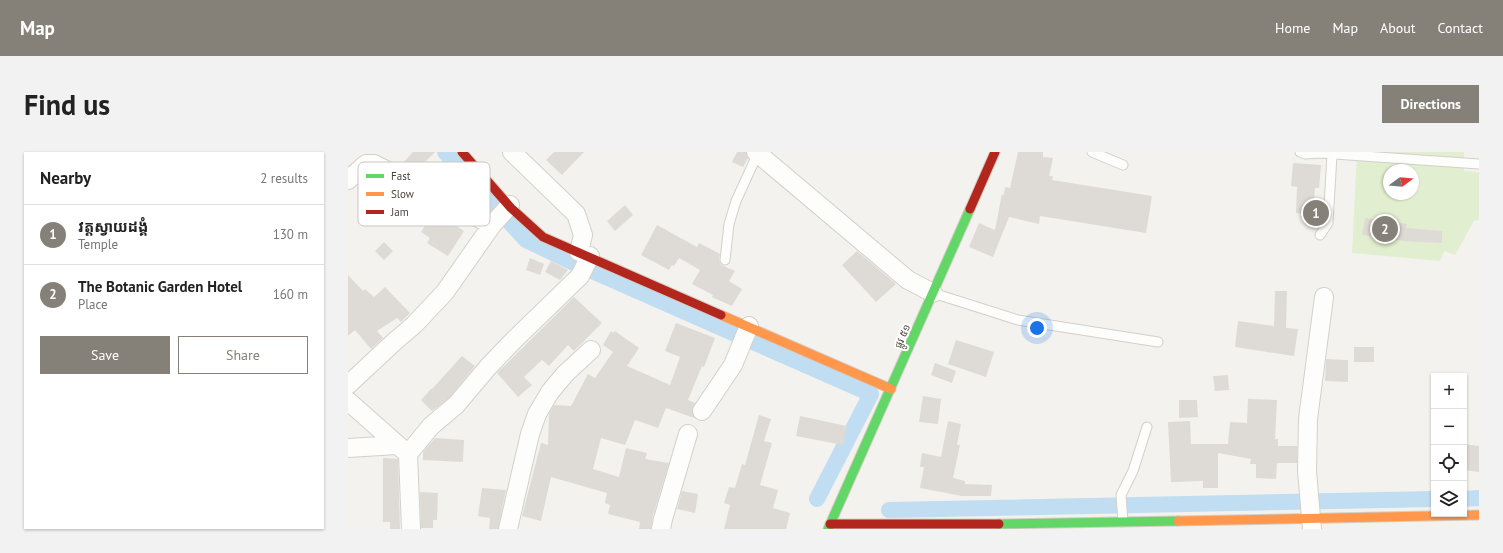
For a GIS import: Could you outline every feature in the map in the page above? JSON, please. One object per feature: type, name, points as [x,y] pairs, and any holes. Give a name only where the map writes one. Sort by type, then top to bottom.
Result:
[{"type":"street","points":[[462,152],[468,162]]},
{"type":"street","points":[[348,448],[403,449],[456,406],[489,366],[584,262],[582,235],[579,220],[576,214],[512,152]]},
{"type":"street","name":"ផ្លូវ ៥១","points":[[829,527],[996,152]]},
{"type":"street","points":[[757,153],[908,280],[933,293]]},
{"type":"street","points":[[348,180],[358,171]]},
{"type":"street","points":[[490,198],[501,216]]},
{"type":"street","points":[[490,211],[535,231],[584,262],[746,334],[891,389]]},
{"type":"street","points":[[348,385],[414,325],[445,292],[501,216]]},
{"type":"street","points":[[1310,513],[1307,471],[1308,419],[1324,297]]},
{"type":"street","points":[[702,411],[735,362],[746,334]]},
{"type":"street","points":[[508,529],[536,414],[550,392],[565,374],[591,350]]},
{"type":"street","points":[[348,401],[403,449],[411,529]]},
{"type":"street","points":[[661,529],[688,434]]},
{"type":"street","points":[[829,527],[1123,522],[1175,525],[1231,524],[1310,513],[1479,515]]},
{"type":"lane","points":[[1092,152],[1123,165]]},
{"type":"lane","points":[[1300,152],[1305,154],[1403,156],[1479,164]]},
{"type":"lane","points":[[725,260],[730,224],[736,201],[757,153]]},
{"type":"lane","points":[[1320,235],[1328,223],[1332,155]]},
{"type":"lane","points":[[933,293],[1018,320],[1158,342]]},
{"type":"lane","points":[[1123,522],[1121,495],[1133,471],[1147,427]]},
{"type":"green space","points":[[1357,152],[1464,152],[1464,171],[1479,172],[1479,220],[1474,221],[1455,255],[1444,251],[1440,261],[1352,253]]},
{"type":"building","points":[[413,152],[435,152],[425,162],[404,162]]},
{"type":"building","points":[[554,152],[584,152],[562,175],[546,160]]},
{"type":"building","points":[[737,152],[746,152],[748,158],[743,167],[732,162]]},
{"type":"building","points":[[1018,152],[1043,152],[1043,157],[1053,158],[1049,176],[1053,176],[1052,180],[1152,196],[1146,233],[1040,216],[1039,224],[1009,217],[993,257],[969,247],[979,223],[995,230],[1002,194],[1004,195],[1005,187],[1010,188]]},
{"type":"building","points":[[1293,163],[1321,165],[1319,188],[1315,188],[1313,215],[1296,213],[1297,187],[1291,186]]},
{"type":"building","points":[[625,205],[633,215],[615,231],[607,221]]},
{"type":"building","points":[[1365,218],[1407,224],[1406,228],[1442,231],[1442,243],[1404,241],[1362,235]]},
{"type":"building","points":[[657,225],[697,247],[699,243],[720,254],[719,260],[721,265],[735,271],[729,281],[742,289],[732,306],[712,297],[713,295],[692,284],[700,270],[679,258],[674,266],[672,265],[669,270],[641,255]]},
{"type":"building","points":[[425,226],[456,226],[464,231],[448,256],[427,243],[430,238],[421,232]]},
{"type":"building","points":[[384,242],[393,251],[384,260],[375,251]]},
{"type":"building","points":[[857,251],[896,284],[876,302],[842,265]]},
{"type":"building","points":[[530,258],[544,264],[540,275],[526,270]]},
{"type":"building","points":[[551,261],[568,270],[560,280],[545,272]]},
{"type":"building","points":[[348,275],[363,291],[365,289],[374,297],[385,287],[410,313],[401,322],[397,318],[377,331],[383,338],[371,349],[355,330],[348,336]]},
{"type":"building","points":[[1275,291],[1287,291],[1286,328],[1298,329],[1294,356],[1235,347],[1238,321],[1274,326]]},
{"type":"building","points":[[574,297],[602,323],[574,351],[568,345],[549,366],[542,360],[524,377],[532,385],[518,397],[497,373]]},
{"type":"building","points":[[676,323],[715,338],[704,367],[702,366],[688,400],[695,403],[692,410],[694,418],[666,408],[658,428],[635,420],[625,445],[601,438],[593,469],[619,477],[626,448],[647,453],[645,459],[669,463],[653,516],[651,529],[639,529],[640,522],[608,514],[610,505],[605,503],[607,493],[551,477],[541,521],[522,516],[541,443],[548,445],[549,414],[554,405],[571,406],[588,374],[595,378],[613,352],[603,345],[611,331],[613,333],[615,331],[639,348],[627,366],[670,385],[680,357],[665,351]]},
{"type":"building","points":[[956,340],[994,352],[986,377],[948,364]]},
{"type":"building","points":[[1354,347],[1374,347],[1374,362],[1354,362]]},
{"type":"building","points":[[462,356],[475,366],[449,398],[432,411],[421,400]]},
{"type":"building","points":[[1326,359],[1348,360],[1348,382],[1325,381]]},
{"type":"building","points":[[935,363],[956,371],[952,383],[931,375]]},
{"type":"building","points":[[1228,375],[1229,390],[1215,391],[1213,376]]},
{"type":"building","points":[[923,396],[941,399],[938,424],[919,422]]},
{"type":"building","points":[[1248,399],[1277,400],[1275,439],[1278,439],[1278,446],[1297,446],[1297,463],[1277,463],[1276,479],[1256,478],[1256,464],[1250,464],[1251,459],[1218,453],[1218,488],[1203,488],[1203,481],[1171,482],[1168,422],[1190,421],[1191,444],[1228,444],[1230,422],[1247,423]]},
{"type":"building","points":[[1179,400],[1197,400],[1198,417],[1179,418]]},
{"type":"building","points":[[759,415],[771,419],[764,441],[772,443],[760,485],[778,490],[773,508],[790,513],[786,529],[724,529],[730,505],[724,503],[729,487],[735,488],[742,464],[745,465]]},
{"type":"building","points":[[800,416],[847,426],[843,445],[796,436]]},
{"type":"building","points":[[948,421],[961,424],[957,445],[960,445],[953,478],[965,481],[965,484],[992,485],[991,496],[962,496],[920,488],[924,467],[920,467],[922,453],[941,457]]},
{"type":"building","points":[[435,438],[464,440],[463,462],[423,460],[423,452]]},
{"type":"building","points":[[1467,444],[1479,446],[1479,472],[1467,470]]},
{"type":"building","points":[[383,458],[398,459],[400,529],[390,529],[390,522],[383,522]]},
{"type":"building","points":[[482,488],[506,490],[498,529],[489,529],[490,518],[478,516]]},
{"type":"building","points":[[682,491],[698,494],[695,513],[677,509]]},
{"type":"building","points":[[420,492],[438,493],[437,520],[433,520],[433,528],[421,528]]},
{"type":"waterway","points":[[445,152],[454,162]]},
{"type":"waterway","points":[[490,201],[526,240],[574,263],[871,394],[817,499]]},
{"type":"waterway","points":[[1467,499],[1479,498]]},
{"type":"waterway","points":[[889,510],[1431,499]]},
{"type":"traffic: fast","points":[[828,529],[970,209]]},
{"type":"traffic: fast","points":[[999,524],[1178,521]]},
{"type":"traffic: slow","points":[[721,315],[891,389]]},
{"type":"traffic: slow","points":[[1178,521],[1479,515]]},
{"type":"traffic: jam","points":[[462,152],[471,162]]},
{"type":"traffic: jam","points":[[970,209],[995,152]]},
{"type":"traffic: jam","points":[[490,184],[511,208],[543,237],[721,315]]},
{"type":"traffic: jam","points":[[830,524],[999,524]]},
{"type":"place","name":"វត្តស្វាយដង្គំ","points":[[1316,213]]},
{"type":"place","name":"The Botanic Garden Hotel","points":[[1385,229]]}]
